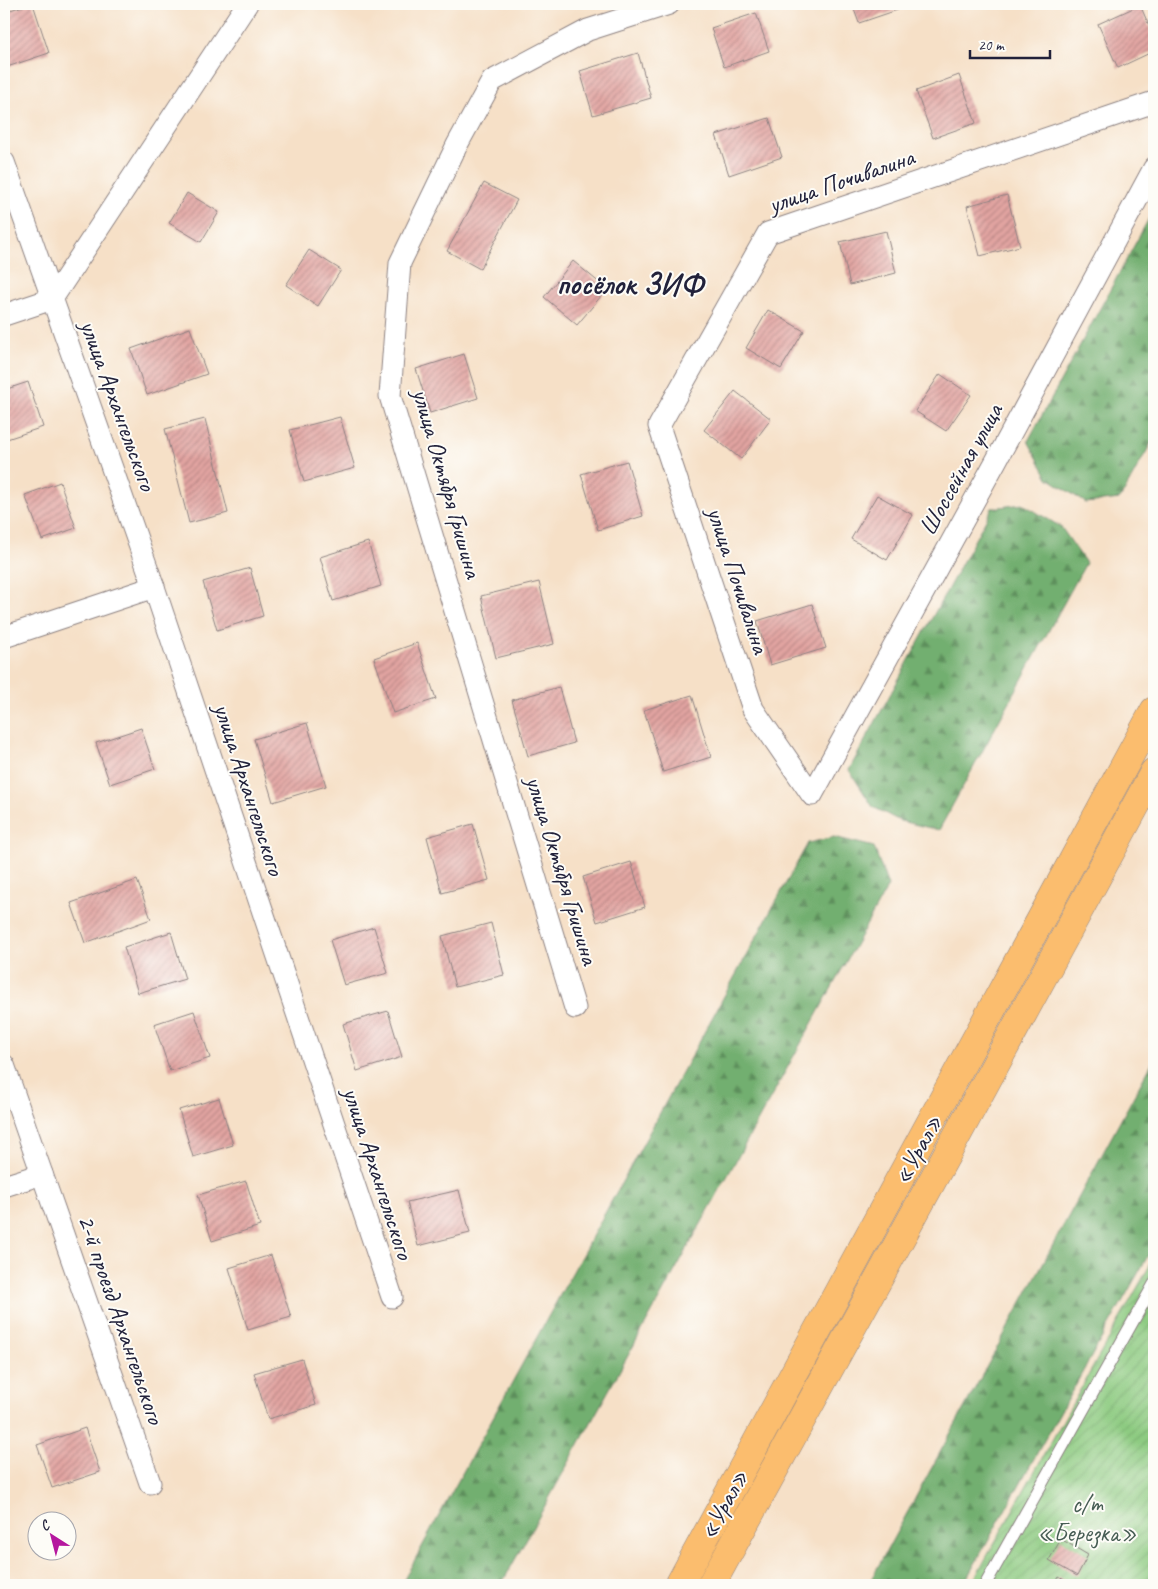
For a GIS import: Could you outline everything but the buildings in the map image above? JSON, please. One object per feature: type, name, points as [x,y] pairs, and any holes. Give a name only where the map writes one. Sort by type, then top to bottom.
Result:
[{"type":"highway","name":"«Урал»","points":[[679,1585],[1154,712]]},
{"type":"highway","name":"«Урал»","points":[[711,1585],[952,1146],[1154,772]]},
{"type":"street","name":"улица Архангельского","points":[[52,299],[247,4]]},
{"type":"street","name":"улица Октября Гришина","points":[[576,1008],[390,396],[400,264],[457,145],[492,81],[588,30],[669,4]]},
{"type":"street","name":"улица Почивалина","points":[[812,795],[753,709],[658,426],[768,232],[1154,102]]},
{"type":"street","name":"улица Архангельского","points":[[4,162],[154,587],[392,1298]]},
{"type":"street","name":"Шоссейная улица","points":[[812,795],[1154,168]]},
{"type":"street","points":[[4,315],[52,299]]},
{"type":"street","points":[[4,637],[154,587]]},
{"type":"street","name":"2-й проезд Архангельского","points":[[4,1065],[150,1483]]},
{"type":"street","points":[[4,1186],[42,1174]]},
{"type":"lane","points":[[985,1585],[1154,1284]]},
{"type":"green space","points":[[1154,209],[1154,438],[1120,499],[1086,503],[1048,478],[1028,441]]},
{"type":"green space","points":[[1023,504],[1061,527],[1086,563],[939,830],[900,821],[873,807],[849,770],[992,508]]},
{"type":"green space","points":[[834,837],[874,847],[888,886],[501,1585],[401,1585],[808,843]]},
{"type":"green space","points":[[1154,1059],[1154,1245],[963,1585],[868,1585]]},
{"type":"green space","name":"с/т «Березка»","points":[[1154,1258],[1154,1585],[971,1585]]},
{"type":"district","name":"посёлок ЗИФ","points":[[630,284]]}]
